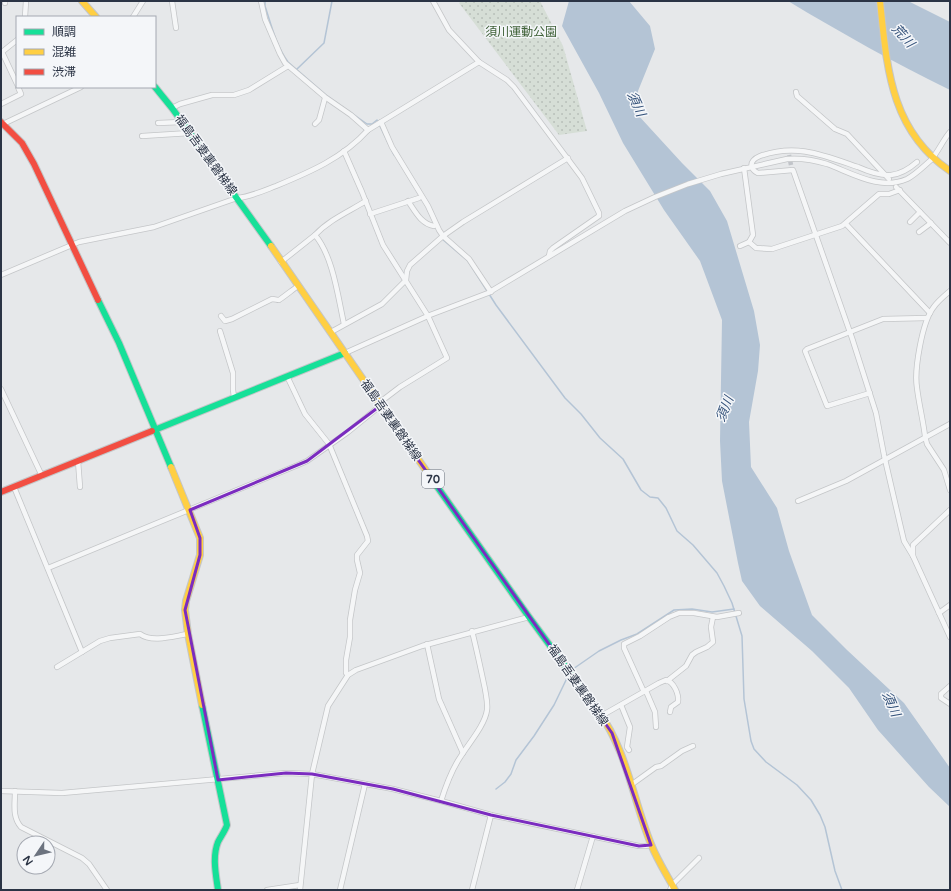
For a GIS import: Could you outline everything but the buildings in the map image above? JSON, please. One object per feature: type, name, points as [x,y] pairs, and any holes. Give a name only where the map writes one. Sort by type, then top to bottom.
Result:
[{"type":"street","points":[[25,16],[26,1]]},
{"type":"street","points":[[82,1],[95,16]]},
{"type":"street","points":[[134,16],[143,1]]},
{"type":"street","points":[[172,1],[176,28]]},
{"type":"street","points":[[261,1],[266,19],[280,54],[288,66],[325,98],[351,115],[368,130]]},
{"type":"street","points":[[433,1],[449,30],[479,62],[507,80],[514,87],[582,178],[599,213],[599,216],[553,248],[550,251],[549,256]]},
{"type":"street","points":[[880,1],[891,83],[901,115],[915,138],[932,158],[950,171]]},
{"type":"street","points":[[16,41],[2,52],[16,82]]},
{"type":"street","points":[[1,65],[7,62]]},
{"type":"street","points":[[1,274],[79,242],[154,227],[264,190],[312,171],[327,163],[358,141],[368,130],[479,62]]},
{"type":"street","points":[[172,108],[180,104],[212,95],[234,94],[249,90],[288,66]]},
{"type":"street","points":[[1,104],[21,94],[19,88]]},
{"type":"street","points":[[79,88],[2,123],[27,150],[73,245],[119,343],[190,510],[200,538],[201,547],[199,564],[186,601],[185,610],[188,634],[227,825],[216,849],[218,890]]},
{"type":"street","name":"福島吾妻裏磐梯線","points":[[156,88],[237,198],[380,404],[601,716],[619,749],[651,845],[672,888]]},
{"type":"street","points":[[796,92],[797,96],[835,128],[847,134],[889,179]]},
{"type":"street","points":[[315,124],[319,120],[325,98]]},
{"type":"street","points":[[158,122],[182,122]]},
{"type":"street","points":[[381,122],[392,147],[428,206],[439,230],[469,259],[491,292]]},
{"type":"street","points":[[1,492],[345,353],[428,316],[491,292],[625,211],[654,197],[688,184],[744,168],[797,158],[826,164],[867,180],[890,183],[909,178],[932,158],[950,132]]},
{"type":"street","points":[[142,136],[190,133]]},
{"type":"street","points":[[48,568],[307,461],[348,432],[400,387],[448,358],[428,316],[384,245],[344,151]]},
{"type":"street","points":[[917,162],[907,170],[891,175],[885,175],[867,171],[826,155],[812,152],[788,153],[758,157],[753,160],[752,167],[758,174],[792,168],[870,393],[876,413],[885,460],[904,541],[913,556],[950,637]]},
{"type":"street","points":[[331,332],[382,304],[406,280],[407,271],[410,265],[463,222],[568,158]]},
{"type":"street","points":[[740,246],[749,242],[753,235],[744,168]]},
{"type":"street","points":[[749,242],[756,248],[772,249],[846,224],[879,194],[889,194],[898,189],[950,243]]},
{"type":"street","points":[[370,214],[419,198]]},
{"type":"street","points":[[281,262],[334,219],[366,201]]},
{"type":"street","points":[[408,201],[425,223],[434,226]]},
{"type":"street","points":[[910,222],[920,212]]},
{"type":"street","points":[[919,232],[931,223]]},
{"type":"street","points":[[846,224],[930,313]]},
{"type":"street","points":[[315,235],[322,243],[328,256],[344,324]]},
{"type":"street","points":[[221,316],[225,321],[232,320],[272,299],[282,299],[298,286]]},
{"type":"street","points":[[950,291],[937,303],[930,313],[923,334],[916,373],[916,387],[927,444],[944,470],[950,490]]},
{"type":"street","points":[[870,393],[827,406],[805,351],[883,319],[928,318]]},
{"type":"street","points":[[220,331],[234,372],[234,397]]},
{"type":"street","points":[[287,376],[305,414],[329,444],[367,536],[368,541],[357,555],[360,572],[355,590],[350,620],[350,637],[346,660],[346,672],[348,675]]},
{"type":"street","points":[[1,389],[42,476]]},
{"type":"street","points":[[798,501],[846,481],[925,436],[950,424]]},
{"type":"street","points":[[78,461],[80,487]]},
{"type":"street","points":[[14,487],[82,652]]},
{"type":"street","points":[[913,556],[913,545],[950,510]]},
{"type":"street","points":[[939,613],[950,605]]},
{"type":"street","points":[[656,727],[655,712],[624,648],[624,644],[640,636],[673,615],[686,613],[713,616],[739,613]]},
{"type":"street","points":[[601,716],[659,683],[667,681],[686,666],[692,655],[707,647],[712,642],[711,627],[713,616]]},
{"type":"street","points":[[267,890],[300,888],[312,774],[328,706],[348,675],[356,670],[427,644],[530,617]]},
{"type":"street","points":[[440,800],[445,787],[476,734],[487,710],[487,698],[482,672],[472,632]]},
{"type":"street","points":[[57,668],[96,643],[110,638],[140,634],[145,638],[156,638],[188,634]]},
{"type":"street","points":[[427,644],[440,699],[463,754]]},
{"type":"street","points":[[667,681],[671,683],[678,697],[678,702],[671,707],[670,712]]},
{"type":"street","points":[[950,686],[941,694],[941,698],[950,704]]},
{"type":"street","points":[[621,705],[630,726],[627,747],[629,750]]},
{"type":"street","points":[[631,785],[682,751],[694,746]]},
{"type":"street","points":[[1,791],[62,792],[181,781],[218,780],[286,774],[312,774],[440,800],[491,815],[639,846],[651,845]]},
{"type":"street","points":[[340,890],[365,784]]},
{"type":"street","points":[[15,791],[15,815],[21,826],[82,858],[89,864],[107,890]]},
{"type":"street","points":[[472,890],[491,815]]},
{"type":"street","points":[[577,890],[593,836]]},
{"type":"street","points":[[672,888],[699,858]]},
{"type":"highlighted area","points":[[380,406],[612,733],[651,845],[639,846],[491,815],[393,789],[312,774],[286,773],[218,780],[185,610],[200,555],[200,538],[190,510],[307,461]]},
{"type":"green space","name":"須川運動公園","points":[[461,1],[540,1],[563,46],[587,131],[559,135],[459,3]]},
{"type":"water","name":"須川","points":[[569,1],[629,1],[650,26],[655,49],[638,91],[638,115],[710,191],[727,221],[754,311],[760,345],[758,371],[749,422],[751,467],[777,508],[789,551],[812,615],[904,703],[950,768],[950,807],[929,787],[878,730],[849,688],[812,651],[760,606],[742,581],[722,481],[720,441],[722,320],[700,261],[664,210],[623,143],[599,93],[562,26]]},
{"type":"water","name":"荒川","points":[[788,1],[908,1],[950,22],[950,90],[868,47]]},
{"type":"waterway","points":[[265,1],[265,6],[274,35],[288,62],[326,95],[367,124],[372,124],[377,120],[394,155]]},
{"type":"waterway","points":[[297,69],[324,43],[332,1]]},
{"type":"waterway","points":[[441,238],[468,261],[496,305],[565,398],[581,414],[600,438],[623,459],[641,490],[650,497],[658,498],[666,508],[677,531],[693,545],[717,573],[732,603],[742,636],[744,699],[751,741],[754,749],[766,762],[797,785],[811,800],[825,827],[835,871],[842,890]]},
{"type":"waterway","points":[[573,669],[599,651],[637,634],[674,610],[692,609],[712,612],[734,609]]},
{"type":"waterway","points":[[496,789],[505,782],[511,774],[516,760],[554,705],[568,676]]},
{"type":"tunnel","points":[[789,155],[791,165]]},
{"type":"traffic: fast","points":[[156,88],[172,108],[271,246]]},
{"type":"traffic: fast","points":[[98,300],[119,343],[171,467]]},
{"type":"traffic: fast","points":[[152,431],[345,353]]},
{"type":"traffic: fast","points":[[436,485],[529,617],[598,711]]},
{"type":"traffic: fast","points":[[202,705],[227,825],[218,842],[215,854],[218,890]]},
{"type":"traffic: slow","points":[[82,1],[95,16]]},
{"type":"traffic: slow","points":[[880,1],[889,73],[903,117],[915,136],[930,155],[950,171]]},
{"type":"traffic: slow","points":[[271,246],[436,485]]},
{"type":"traffic: slow","points":[[171,467],[200,538],[200,555],[186,601],[185,610],[188,634],[202,705]]},
{"type":"traffic: slow","points":[[598,711],[616,742],[629,776],[651,844],[659,862],[675,890]]},
{"type":"traffic: jam","points":[[1,122],[22,143],[34,164],[98,300]]},
{"type":"traffic: jam","points":[[1,492],[152,431]]}]
